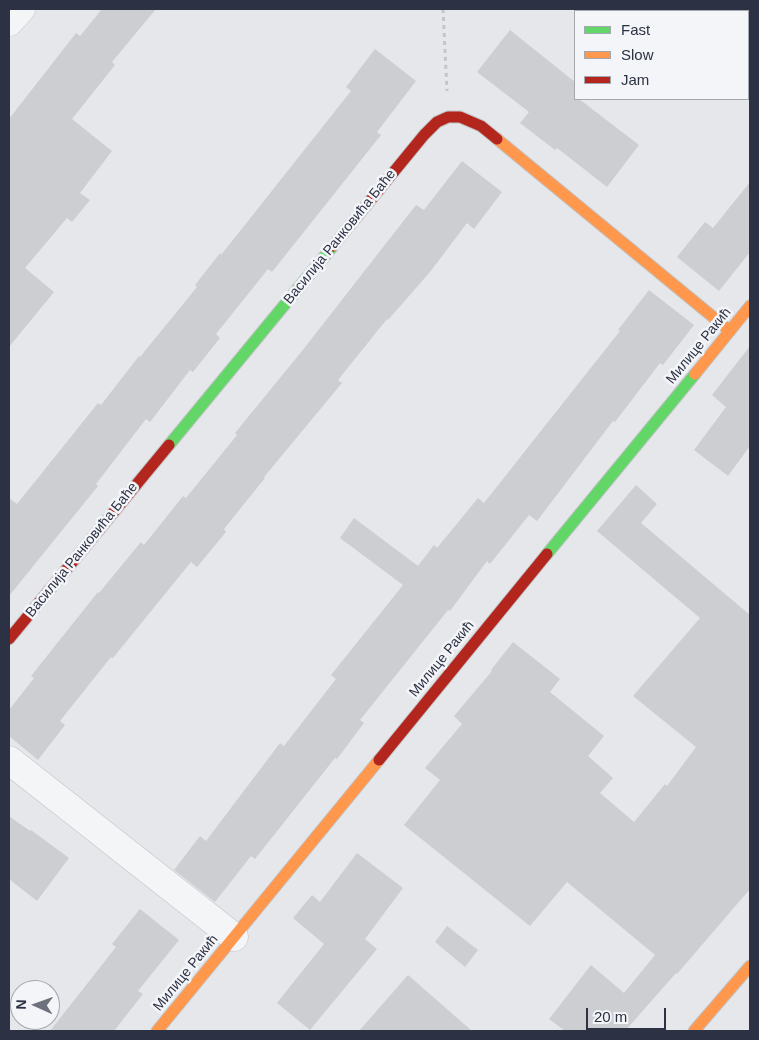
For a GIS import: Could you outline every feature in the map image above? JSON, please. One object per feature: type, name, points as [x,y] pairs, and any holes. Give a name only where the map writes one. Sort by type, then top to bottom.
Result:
[{"type":"street","points":[[9,22],[21,9]]},
{"type":"street","points":[[448,117],[460,117],[480,126],[730,331]]},
{"type":"street","name":"Василија Ранковића Баће","points":[[9,639],[424,135],[437,122],[448,117]]},
{"type":"street","name":"Милице Ракић","points":[[157,1031],[750,306]]},
{"type":"street","points":[[9,760],[234,937]]},
{"type":"street","points":[[694,1031],[750,966]]},
{"type":"path","points":[[443,9],[448,117]]},
{"type":"building","points":[[102,9],[156,9],[112,62],[115,65],[72,119],[112,151],[80,193],[90,200],[72,222],[67,218],[25,268],[54,292],[9,347],[9,119],[76,33],[80,36]]},
{"type":"building","points":[[510,30],[574,81],[574,100],[580,100],[639,145],[607,187],[557,148],[555,150],[520,123],[529,112],[477,72]]},
{"type":"building","points":[[375,49],[416,81],[377,132],[381,135],[272,272],[268,269],[216,334],[220,338],[193,372],[190,370],[150,422],[146,419],[96,484],[98,486],[9,596],[9,498],[17,504],[98,403],[101,405],[197,287],[195,285],[220,253],[221,255],[351,91],[346,87]]},
{"type":"building","points":[[462,161],[502,192],[474,229],[467,223],[430,272],[387,319],[338,380],[342,383],[264,477],[224,529],[226,532],[197,567],[191,562],[60,721],[65,725],[38,760],[9,736],[9,710],[34,678],[31,676],[98,592],[141,542],[144,545],[183,496],[186,498],[237,435],[235,433],[416,205],[424,210]]},
{"type":"building","points":[[750,182],[750,252],[719,291],[677,257],[705,222],[713,228]]},
{"type":"building","points":[[649,290],[694,325],[663,365],[660,363],[615,422],[613,421],[537,521],[529,515],[490,564],[487,561],[450,611],[448,610],[360,720],[364,723],[337,759],[335,758],[255,859],[251,856],[215,902],[174,870],[200,836],[206,841],[280,743],[284,746],[336,679],[331,675],[403,585],[340,538],[354,518],[418,566],[434,545],[437,548],[478,498],[484,503],[620,331],[618,330]]},
{"type":"building","points":[[750,346],[750,446],[728,476],[694,450],[726,407],[712,395]]},
{"type":"building","points":[[636,485],[657,504],[641,523],[750,615],[750,889],[625,1031],[565,1031],[549,1019],[591,965],[624,993],[655,955],[567,882],[530,926],[404,825],[440,780],[425,768],[462,724],[454,716],[492,671],[513,642],[560,679],[550,692],[604,736],[588,756],[613,778],[600,793],[634,822],[665,784],[667,786],[696,747],[633,696],[700,618],[597,531]]},
{"type":"building","points":[[9,816],[69,858],[37,901],[9,879]]},
{"type":"building","points":[[357,853],[403,888],[365,939],[377,949],[310,1030],[277,1003],[324,944],[293,918],[312,895],[320,902]]},
{"type":"building","points":[[140,909],[179,940],[138,991],[143,994],[114,1031],[50,1031],[60,1030],[60,1018],[116,947],[112,944]]},
{"type":"building","points":[[447,926],[478,950],[465,967],[435,942]]},
{"type":"building","points":[[408,975],[472,1031],[359,1031]]},
{"type":"traffic: fast","points":[[169,445],[333,246]]},
{"type":"traffic: fast","points":[[547,554],[695,374]]},
{"type":"traffic: slow","points":[[497,139],[730,331]]},
{"type":"traffic: slow","points":[[695,374],[750,306]]},
{"type":"traffic: slow","points":[[157,1031],[379,760]]},
{"type":"traffic: slow","points":[[694,1031],[750,966]]},
{"type":"traffic: jam","points":[[333,246],[424,135],[437,122],[448,117],[460,117],[481,126],[497,139]]},
{"type":"traffic: jam","points":[[9,639],[169,445]]},
{"type":"traffic: jam","points":[[379,760],[547,554]]}]
